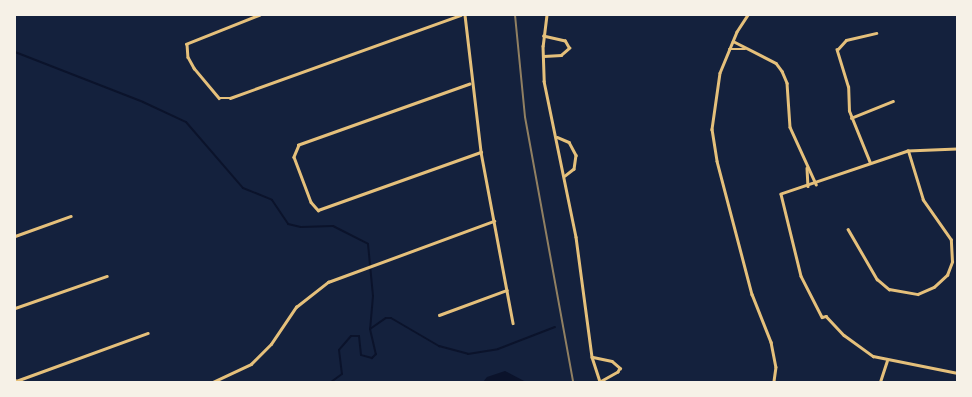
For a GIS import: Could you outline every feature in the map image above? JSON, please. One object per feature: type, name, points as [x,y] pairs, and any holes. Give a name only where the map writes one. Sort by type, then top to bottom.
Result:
[{"type":"street","points":[[260,15],[187,44],[188,57],[199,75],[219,98],[230,98],[460,15]]},
{"type":"street","points":[[465,15],[470,84],[513,323]]},
{"type":"street","points":[[547,15],[544,36],[544,81],[565,176],[592,357],[600,382],[618,372],[620,368],[612,361],[592,357]]},
{"type":"street","points":[[748,15],[729,49],[714,99],[714,146],[752,294],[770,342],[776,367],[774,382]]},
{"type":"street","points":[[870,163],[851,118],[848,87],[837,46],[846,40],[876,33]]},
{"type":"street","points":[[544,36],[565,40],[569,48],[561,55],[544,56]]},
{"type":"street","points":[[733,40],[745,49],[766,57],[782,71],[787,83],[790,127],[807,168],[816,184]]},
{"type":"street","points":[[729,49],[745,49]]},
{"type":"street","points":[[470,84],[300,145],[294,157],[314,208],[323,210],[481,152]]},
{"type":"street","points":[[851,118],[893,101]]},
{"type":"street","points":[[557,136],[569,142],[576,154],[574,169],[565,176]]},
{"type":"street","points":[[957,149],[908,151],[870,163],[816,184],[781,194],[801,276],[822,317],[826,316],[857,346],[887,361],[957,373]]},
{"type":"street","points":[[848,229],[876,279],[889,289],[918,294],[934,287],[947,275],[952,262],[952,240],[923,200],[908,151]]},
{"type":"street","points":[[807,168],[809,186]]},
{"type":"street","points":[[15,236],[71,216]]},
{"type":"street","points":[[213,382],[251,364],[271,344],[304,299],[328,282],[355,270],[494,221]]},
{"type":"street","points":[[15,308],[107,276]]},
{"type":"street","points":[[440,315],[507,290]]},
{"type":"street","points":[[15,381],[148,333]]},
{"type":"street","points":[[880,382],[887,361]]},
{"type":"water","points":[[505,371],[526,382],[483,382],[487,377]]},
{"type":"waterway","points":[[15,52],[143,102],[186,122],[243,188],[272,200],[288,224],[301,227],[333,226],[368,244],[373,296],[370,329],[376,354],[372,358],[361,355],[359,336],[351,336],[339,350],[342,374],[331,382]]},
{"type":"waterway","points":[[370,329],[386,318],[391,318],[439,346],[468,354],[498,349],[555,327]]},
{"type":"railway","points":[[515,15],[525,117],[573,382]]}]
